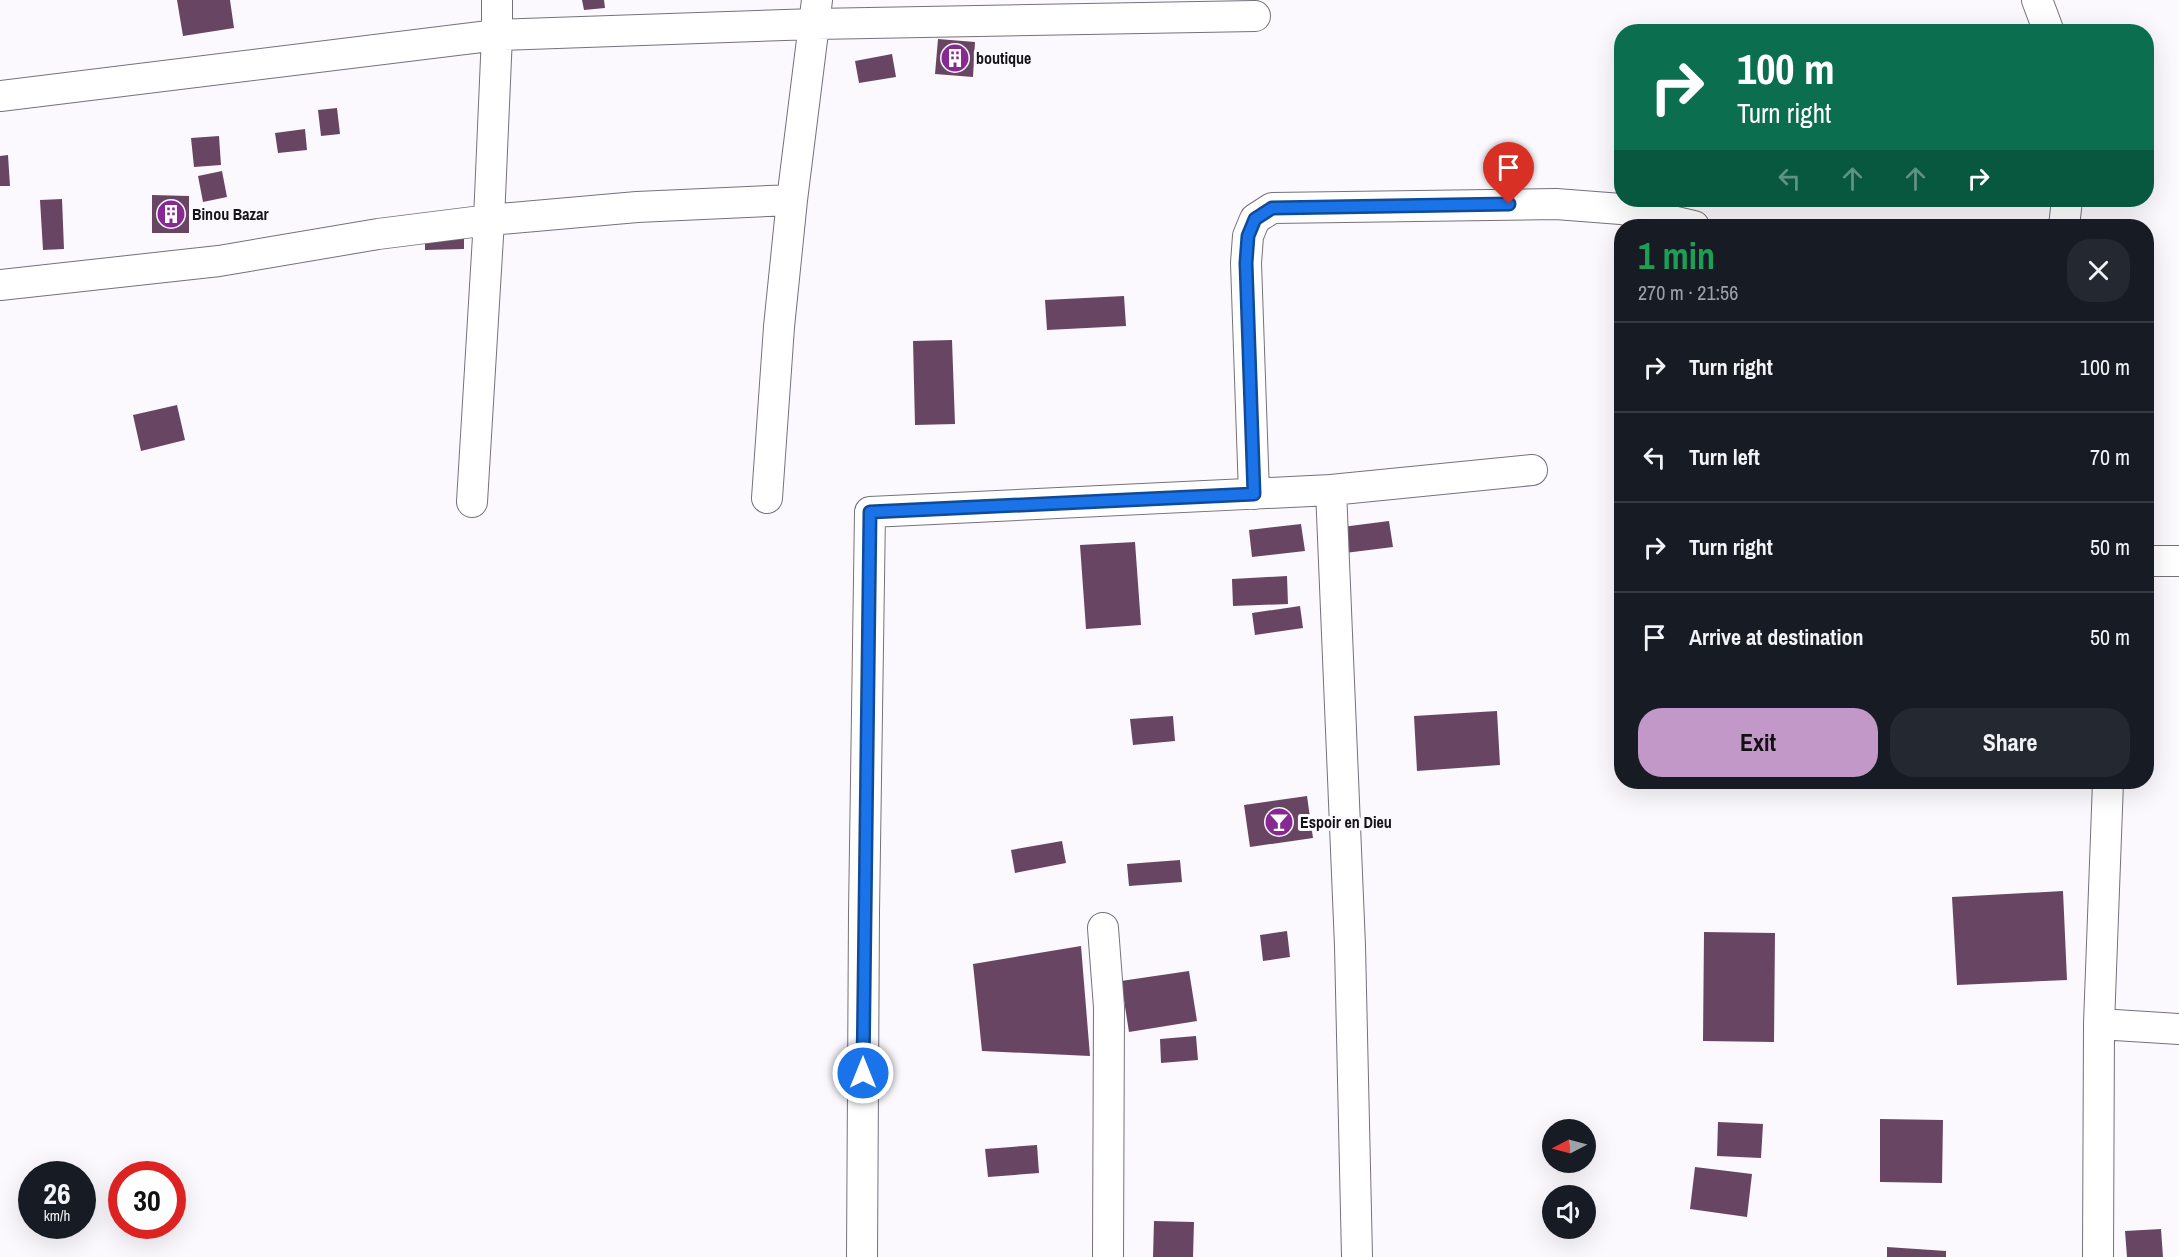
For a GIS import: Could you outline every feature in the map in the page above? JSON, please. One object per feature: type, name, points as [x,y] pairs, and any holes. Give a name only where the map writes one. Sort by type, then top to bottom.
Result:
[{"type":"street","points":[[472,502],[489,220],[497,0]]},
{"type":"street","points":[[2037,0],[2046,24]]},
{"type":"street","points":[[768,498],[779,327],[792,200],[816,12]]},
{"type":"street","points":[[0,96],[497,35],[816,12],[1255,16]]},
{"type":"street","points":[[0,285],[219,261],[378,234],[489,220],[637,207],[792,200]]},
{"type":"street","points":[[1254,494],[1246,263],[1248,236],[1255,219],[1272,208],[1556,204],[1621,209],[1664,219]]},
{"type":"street","points":[[862,1257],[870,512],[1331,490],[1532,470]]},
{"type":"street","points":[[1331,490],[1350,946],[1357,1257]]},
{"type":"street","points":[[2154,561],[2179,561]]},
{"type":"street","points":[[2098,1257],[2099,1024],[2108,789]]},
{"type":"street","points":[[1103,927],[1109,1007],[1108,1257]]},
{"type":"street","points":[[2099,1024],[2179,1028]]},
{"type":"building","points":[[177,0],[230,0],[234,28],[183,36]]},
{"type":"building","points":[[582,0],[604,0],[605,8],[584,10]]},
{"type":"building","name":"boutique","points":[[938,39],[975,42],[973,77],[935,74]]},
{"type":"building","points":[[892,54],[896,77],[859,83],[855,61]]},
{"type":"building","points":[[337,108],[340,134],[321,136],[318,110]]},
{"type":"building","points":[[305,129],[307,150],[278,153],[275,133]]},
{"type":"building","points":[[219,136],[221,165],[194,167],[191,138]]},
{"type":"building","points":[[8,155],[10,186],[0,186],[0,156]]},
{"type":"building","points":[[222,171],[227,197],[203,202],[198,176]]},
{"type":"building","name":"Binou Bazar","points":[[152,195],[189,196],[189,233],[152,233]]},
{"type":"building","points":[[62,199],[64,249],[43,250],[40,200]]},
{"type":"building","points":[[425,233],[464,233],[464,249],[425,250]]},
{"type":"building","points":[[1124,296],[1126,326],[1047,330],[1045,300]]},
{"type":"building","points":[[952,340],[955,424],[915,425],[913,341]]},
{"type":"building","points":[[177,405],[185,440],[141,451],[133,415]]},
{"type":"building","points":[[1389,521],[1393,547],[1345,553],[1342,527]]},
{"type":"building","points":[[1301,524],[1305,551],[1252,557],[1249,530]]},
{"type":"building","points":[[1135,542],[1141,625],[1086,629],[1080,545]]},
{"type":"building","points":[[1287,576],[1288,604],[1233,606],[1232,579]]},
{"type":"building","points":[[1300,606],[1303,628],[1255,635],[1252,613]]},
{"type":"building","points":[[1497,711],[1500,765],[1417,771],[1414,716]]},
{"type":"building","points":[[1173,716],[1175,741],[1133,745],[1130,719]]},
{"type":"building","name":"Espoir en Dieu","points":[[1307,796],[1313,838],[1250,847],[1244,805]]},
{"type":"building","points":[[1062,841],[1066,863],[1015,873],[1011,850]]},
{"type":"building","points":[[1180,860],[1182,882],[1129,886],[1127,864]]},
{"type":"building","points":[[2063,891],[2067,980],[1957,985],[1952,897]]},
{"type":"building","points":[[1287,931],[1290,957],[1263,961],[1260,935]]},
{"type":"building","points":[[1704,932],[1775,933],[1774,1042],[1703,1041]]},
{"type":"building","points":[[1081,946],[1090,1056],[982,1051],[973,964]]},
{"type":"building","points":[[1189,971],[1197,1021],[1129,1032],[1121,981]]},
{"type":"building","points":[[1196,1036],[1198,1060],[1161,1063],[1160,1039]]},
{"type":"building","points":[[1880,1119],[1943,1120],[1942,1183],[1880,1182]]},
{"type":"building","points":[[1718,1122],[1763,1124],[1761,1158],[1717,1156]]},
{"type":"building","points":[[1037,1145],[1039,1173],[988,1177],[985,1149]]},
{"type":"building","points":[[1695,1167],[1752,1174],[1747,1217],[1690,1209]]},
{"type":"building","points":[[1154,1221],[1194,1222],[1193,1257],[1153,1257]]},
{"type":"building","points":[[2161,1229],[2163,1257],[2127,1257],[2125,1231]]},
{"type":"building","points":[[1887,1247],[1946,1251],[1946,1257],[1887,1257]]},
{"type":"place","name":"boutique","points":[[955,58]]},
{"type":"place","name":"Binou Bazar","points":[[171,214]]},
{"type":"place","name":"Espoir en Dieu","points":[[1279,822]]},
{"type":"route","points":[[863,1073],[870,512],[1254,494],[1246,263],[1248,236],[1255,219],[1272,208],[1509,204]]}]
